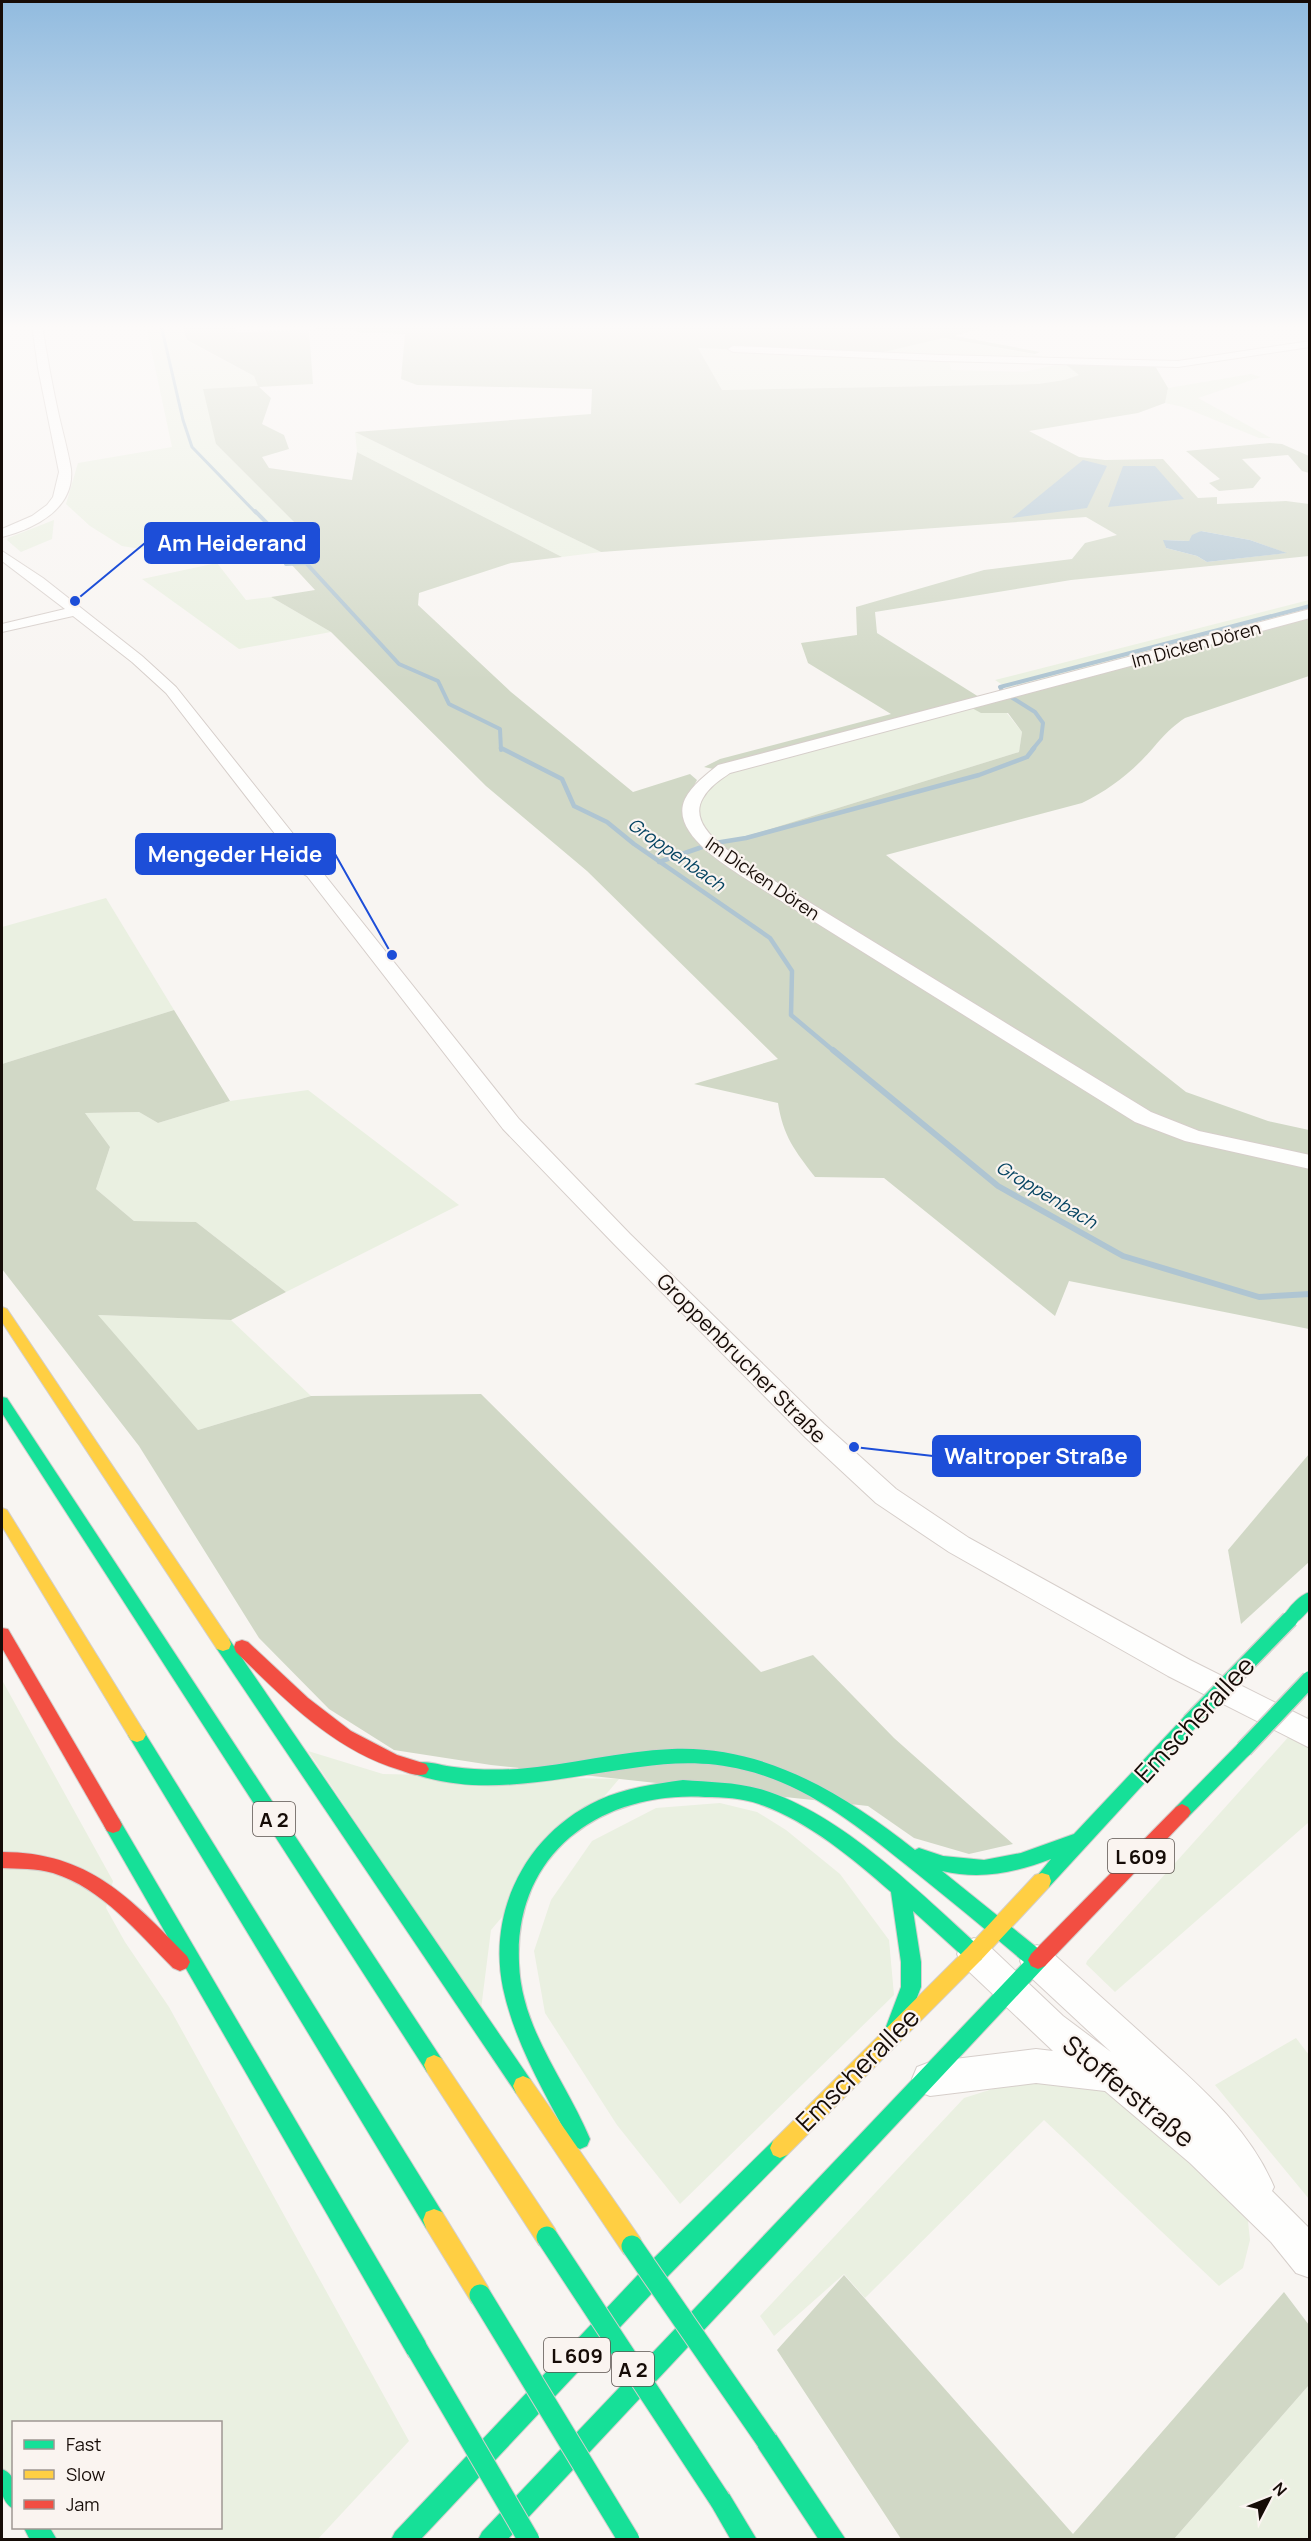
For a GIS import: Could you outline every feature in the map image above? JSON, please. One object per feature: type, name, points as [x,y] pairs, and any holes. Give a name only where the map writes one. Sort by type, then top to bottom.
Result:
[{"type":"main road","points":[[2,1312],[195,1602],[600,2190],[632,2246],[834,2540]]},
{"type":"main road","name":"A 2","points":[[2,1402],[745,2540]]},
{"type":"main road","points":[[2,1514],[629,2540]]},
{"type":"main road","name":"Emscherallee","points":[[403,2540],[661,2267],[974,1954],[1190,1722],[1310,1598]]},
{"type":"main road","points":[[195,1602],[316,1717],[362,1747],[388,1761],[414,1770],[490,1779],[547,1776],[640,1760],[691,1756],[733,1759],[770,1769],[813,1787],[868,1822],[1037,1961]]},
{"type":"main road","points":[[2,1635],[529,2540]]},
{"type":"main road","name":"L 609","points":[[490,2540],[1037,1961],[1310,1679]]},
{"type":"main road","points":[[600,2190],[526,2028],[512,1984],[507,1942],[513,1909],[524,1881],[541,1851],[567,1826],[601,1805],[646,1789],[688,1785],[727,1790],[766,1800],[811,1822],[900,1889],[974,1954]]},
{"type":"main road","points":[[900,1848],[930,1860],[977,1870],[1003,1867],[1084,1838]]},
{"type":"main road","points":[[2,1860],[15,1858],[44,1862],[80,1875],[114,1897],[207,1988]]},
{"type":"main road","points":[[894,2032],[910,1987],[911,1962],[900,1889]]},
{"type":"main road","points":[[2,2481],[12,2494]]},
{"type":"street","points":[[2,533],[37,519],[52,508],[59,497],[65,472],[59,444]]},
{"type":"street","name":"Groppenbrucher Straße","points":[[2,555],[137,659],[171,690],[288,838],[288,851],[300,865],[313,872],[511,1124],[622,1239],[815,1431],[881,1492],[959,1545],[1179,1668],[1310,1735]]},
{"type":"street","points":[[2,628],[74,610]]},
{"type":"street","name":"Im Dicken Dören","points":[[1310,613],[724,769],[705,782],[689,809],[694,826],[710,845],[749,873],[1143,1117],[1193,1136],[1310,1162]]},
{"type":"street","name":"Stofferstraße","points":[[974,1954],[1012,1988],[1051,2028],[1203,2150],[1284,2229],[1310,2259]]},
{"type":"street","name":"Stofferstraße","points":[[1037,1961],[1181,2093],[1222,2136],[1284,2229]]},
{"type":"street","points":[[924,2080],[1036,2066],[1111,2074]]},
{"type":"green space","points":[[171,444],[216,444],[307,535],[264,537],[220,545],[215,550],[183,556],[122,546],[90,526],[66,504],[78,463],[172,447]]},
{"type":"green space","points":[[216,444],[287,444],[289,449],[262,457],[269,468],[352,480],[357,452],[562,557],[511,563],[419,593],[418,605],[511,692],[633,792],[690,774],[697,780],[688,797],[704,847],[731,841],[1019,752],[1022,732],[1008,713],[981,713],[970,707],[1309,616],[1309,676],[1185,718],[1166,733],[1128,773],[1107,789],[1082,803],[886,855],[1186,1092],[1268,1121],[1309,1130],[1309,1329],[1069,1281],[1055,1316],[884,1178],[815,1177],[791,1143],[783,1125],[778,1103],[694,1084],[778,1059],[587,871],[486,786],[331,632],[271,597],[315,590],[265,536],[306,534]]},
{"type":"green space","points":[[356,444],[379,444],[601,552],[562,557],[357,452]]},
{"type":"green space","points":[[379,444],[1053,444],[1079,457],[1105,460],[1163,459],[1198,498],[1217,497],[1217,504],[1286,501],[1309,504],[1309,556],[1071,580],[875,612],[877,633],[979,697],[713,769],[704,767],[720,759],[891,714],[808,663],[801,643],[857,635],[856,607],[984,570],[1072,559],[1085,543],[1117,535],[1086,517],[601,552]],"holes":[[[1201,531],[1250,540],[1286,553],[1207,562],[1197,556],[1166,548],[1164,540],[1189,541]]]},
{"type":"green space","points":[[1282,444],[1309,456],[1309,473],[1302,471],[1288,455],[1242,459],[1261,478],[1253,488],[1219,491],[1209,483],[1220,479],[1186,451]]},
{"type":"green space","points":[[54,520],[52,539],[21,552],[7,540],[8,538]]},
{"type":"green space","points":[[217,563],[246,600],[271,597],[331,632],[239,649],[142,579]]},
{"type":"green space","points":[[1309,600],[1309,612],[1012,691],[995,680]]},
{"type":"green space","points":[[970,703],[1006,712],[1022,732],[1019,752],[731,841],[711,845],[692,805],[728,766]]},
{"type":"green space","points":[[106,898],[174,1010],[2,1064],[2,927]]},
{"type":"green space","points":[[174,1010],[230,1101],[158,1123],[139,1112],[85,1113],[110,1147],[96,1189],[134,1221],[196,1222],[286,1292],[231,1320],[98,1315],[198,1430],[311,1396],[481,1394],[761,1672],[813,1655],[894,1738],[1013,1844],[969,1854],[914,1838],[868,1806],[491,1765],[394,1750],[329,1709],[259,1638],[139,1446],[2,1269],[2,1064]]},
{"type":"green space","points":[[308,1090],[459,1205],[286,1292],[196,1222],[134,1221],[96,1189],[110,1147],[85,1113],[139,1112],[158,1123],[230,1101]]},
{"type":"green space","points":[[97,1315],[231,1320],[311,1396],[198,1430]]},
{"type":"green space","points":[[1309,1454],[1309,1562],[1241,1624],[1228,1550]]},
{"type":"green space","points":[[2,1680],[113,1881],[106,1908],[125,1942],[169,2007],[409,2441],[318,2539],[58,2540],[49,2529],[222,2529],[222,2421],[12,2421],[12,2483],[2,2468]]},
{"type":"green space","points":[[1309,1714],[1309,1822],[1115,1992],[1086,1964],[1087,1961]]},
{"type":"green space","points":[[308,1751],[383,1774],[619,1779],[491,1930],[481,2009]]},
{"type":"green space","points":[[720,1803],[757,1812],[786,1830],[840,1874],[889,1940],[894,1995],[680,2204],[617,2125],[545,2013],[534,1951],[551,1900],[592,1841],[656,1808]]},
{"type":"green space","points":[[1296,2038],[1309,2055],[1309,2199],[1215,2085]]},
{"type":"green space","points":[[1024,2079],[1069,2080],[1113,2094],[1247,2212],[1250,2240],[1243,2268],[1219,2286],[1044,2120],[865,2298],[844,2274],[774,2336],[760,2316],[964,2098]]},
{"type":"green space","points":[[844,2275],[1073,2534],[1284,2292],[1309,2325],[1309,2385],[1174,2539],[901,2539],[777,2350]]},
{"type":"green space","points":[[1309,2385],[1309,2539],[1174,2539]]},
{"type":"water","points":[[1083,460],[1107,466],[1087,508],[1012,518]]},
{"type":"water","points":[[1123,466],[1155,466],[1184,499],[1108,507]]},
{"type":"water","points":[[1201,531],[1250,540],[1287,553],[1207,562],[1197,556],[1166,548],[1163,540],[1189,541],[1192,535]]},
{"type":"waterway","name":"Groppenbach","points":[[191,444],[256,513]]},
{"type":"waterway","name":"Groppenbach","points":[[255,511],[299,556],[284,559],[286,564],[306,563],[399,664],[438,681],[449,704],[500,729],[501,750]]},
{"type":"waterway","points":[[1003,692],[1000,687],[1310,606]]},
{"type":"waterway","points":[[1011,697],[1035,712],[1043,723],[1041,739],[1032,750]]},
{"type":"waterway","name":"Groppenbach","points":[[501,748],[562,779],[574,806],[607,822],[660,862]]},
{"type":"waterway","points":[[715,843],[746,838],[979,775],[1027,757],[1034,748]]},
{"type":"waterway","points":[[660,862],[705,846]]},
{"type":"waterway","name":"Groppenbach","points":[[660,862],[770,938],[792,971],[791,1015],[835,1052]]},
{"type":"waterway","name":"Groppenbach","points":[[833,1050],[998,1186],[1123,1256],[1259,1297],[1310,1294]]},
{"type":"traffic: fast","points":[[2,1402],[434,2065]]},
{"type":"traffic: fast","points":[[1290,1619],[1310,1598]]},
{"type":"traffic: fast","points":[[1190,1722],[1290,1619]]},
{"type":"traffic: fast","points":[[223,1644],[523,2086]]},
{"type":"traffic: fast","points":[[1244,1749],[1310,1679]]},
{"type":"traffic: fast","points":[[1042,1881],[1190,1722]]},
{"type":"traffic: fast","points":[[137,1735],[434,2220]]},
{"type":"traffic: fast","points":[[1182,1812],[1244,1749]]},
{"type":"traffic: fast","points":[[420,1769],[453,1775],[485,1777],[546,1773],[671,1756],[708,1756],[744,1762],[778,1773],[841,1806],[901,1849],[1037,1961]]},
{"type":"traffic: fast","points":[[580,2139],[536,2054],[518,2010],[509,1964],[511,1921],[523,1883],[544,1851],[571,1825],[605,1806],[643,1793],[683,1788],[724,1790],[763,1798],[797,1814],[851,1848],[902,1889],[974,1954]]},
{"type":"traffic: fast","points":[[113,1825],[417,2349]]},
{"type":"traffic: fast","points":[[919,1856],[965,1868],[1003,1866],[1084,1838]]},
{"type":"traffic: fast","points":[[894,2032],[911,1987],[911,1962],[900,1889]]},
{"type":"traffic: fast","points":[[490,2540],[1038,1960]]},
{"type":"traffic: fast","points":[[403,2540],[661,2267],[780,2148]]},
{"type":"traffic: fast","points":[[547,2237],[720,2500]]},
{"type":"traffic: fast","points":[[632,2246],[767,2441]]},
{"type":"traffic: fast","points":[[480,2295],[629,2540]]},
{"type":"traffic: fast","points":[[417,2349],[529,2540]]},
{"type":"traffic: fast","points":[[767,2441],[834,2540]]},
{"type":"traffic: fast","points":[[2,2481],[12,2494]]},
{"type":"traffic: fast","points":[[720,2500],[745,2540]]},
{"type":"traffic: fast","points":[[37,2529],[45,2540]]},
{"type":"traffic: slow","points":[[2,1312],[223,1644]]},
{"type":"traffic: slow","points":[[2,1514],[137,1735]]},
{"type":"traffic: slow","points":[[780,2148],[974,1954],[1042,1881]]},
{"type":"traffic: slow","points":[[434,2065],[547,2237]]},
{"type":"traffic: slow","points":[[523,2086],[632,2246]]},
{"type":"traffic: slow","points":[[434,2220],[480,2295]]},
{"type":"traffic: jam","points":[[2,1634],[113,1825]]},
{"type":"traffic: jam","points":[[242,1647],[302,1703],[345,1736],[368,1750],[420,1769]]},
{"type":"traffic: jam","points":[[1038,1960],[1182,1812]]},
{"type":"traffic: jam","points":[[2,1860],[50,1864],[92,1883],[124,1907],[180,1962]]},
{"type":"place","name":"Am Heiderand","points":[[75,601]]},
{"type":"place","name":"Mengeder Heide","points":[[392,955]]},
{"type":"place","name":"Waltroper Straße","points":[[854,1447]]}]
